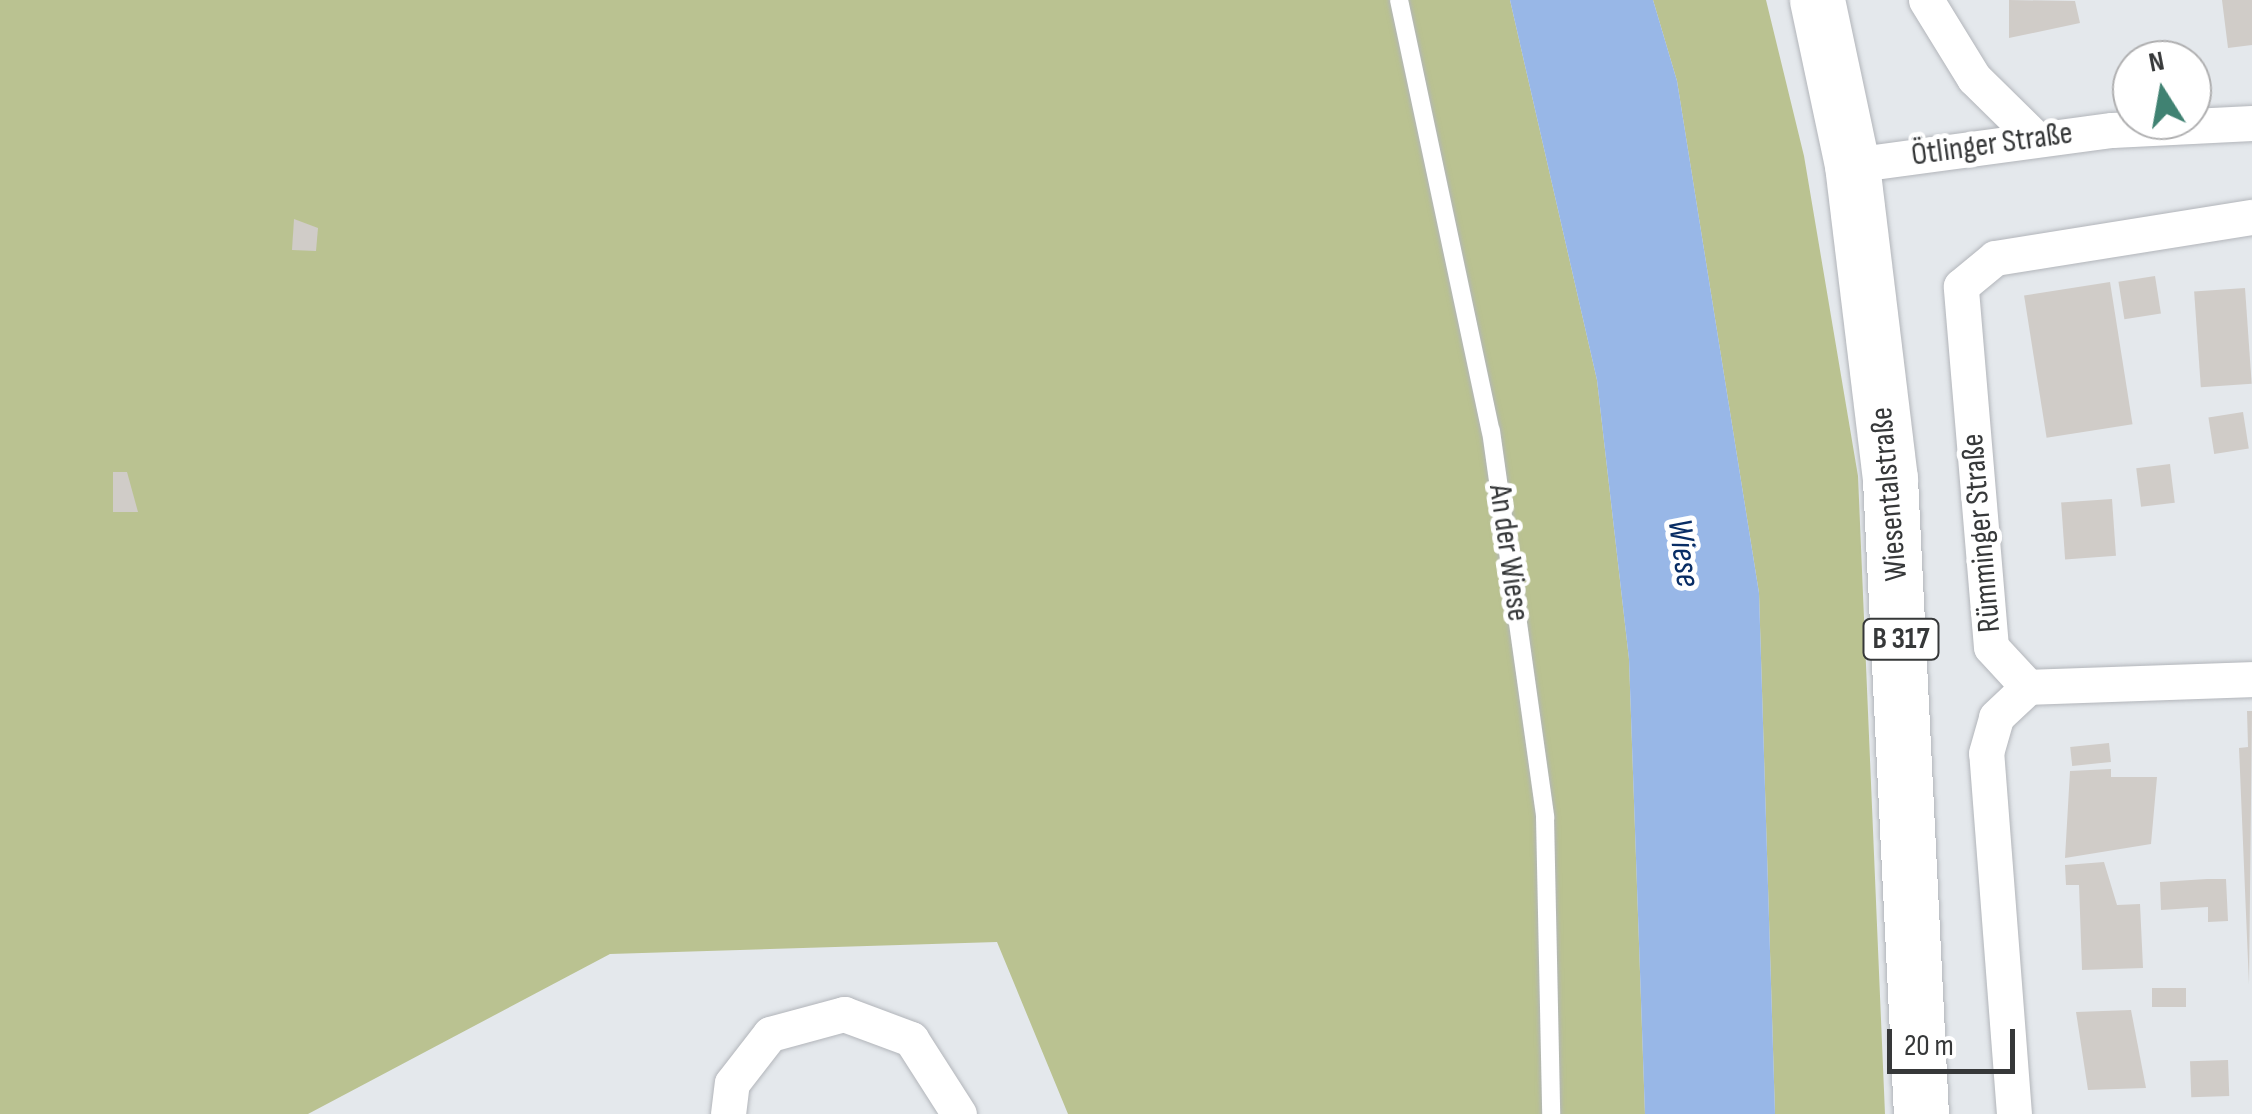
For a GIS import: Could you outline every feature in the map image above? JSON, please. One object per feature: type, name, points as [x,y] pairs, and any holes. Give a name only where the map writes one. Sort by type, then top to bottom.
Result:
[{"type":"main road","name":"Wiesentalstraße","points":[[1818,0],[1852,166],[1897,572],[1921,1114]]},
{"type":"street","points":[[1926,0],[1974,78],[2036,139]]},
{"type":"street","name":"Ötlinger Straße","points":[[1852,166],[2036,139],[2252,123]]},
{"type":"street","name":"Rümminger Straße","points":[[2028,687],[1991,647],[1962,286],[1995,258],[2252,217]]},
{"type":"street","points":[[2014,1114],[1986,753],[2008,698],[2028,687],[2252,679]]},
{"type":"street","points":[[728,1114],[732,1083],[770,1034],[844,1014],[911,1039],[959,1114]]},
{"type":"lane","name":"An der Wiese","points":[[1399,0],[1490,431],[1546,817],[1550,1114]]},
{"type":"green space","points":[[0,0],[1510,0],[1597,380],[1629,659],[1645,1114],[1068,1114],[997,942],[610,954],[308,1114],[0,1114]]},
{"type":"green space","points":[[1653,0],[1766,0],[1804,156],[1858,476],[1885,1114],[1775,1114],[1759,593],[1677,81]]},
{"type":"water","name":"Wiese","points":[[1510,0],[1653,0],[1677,81],[1759,593],[1775,1114],[1645,1114],[1629,659],[1597,380]]},
{"type":"building","points":[[2009,0],[2075,1],[2080,23],[2009,38]]},
{"type":"building","points":[[2222,0],[2252,0],[2252,45],[2228,48]]},
{"type":"building","points":[[294,219],[318,228],[316,251],[292,250]]},
{"type":"building","points":[[2155,276],[2161,314],[2124,319],[2118,282]]},
{"type":"building","points":[[2110,282],[2133,424],[2047,438],[2024,296]]},
{"type":"building","points":[[2245,288],[2252,384],[2201,387],[2194,292]]},
{"type":"building","points":[[2243,412],[2249,449],[2214,454],[2208,417]]},
{"type":"building","points":[[2170,464],[2175,503],[2141,507],[2136,468]]},
{"type":"building","points":[[113,472],[127,472],[138,512],[113,512]]},
{"type":"building","points":[[2112,499],[2116,556],[2065,559],[2061,503]]},
{"type":"building","points":[[2247,711],[2252,711],[2249,985],[2239,748],[2248,747]]},
{"type":"building","points":[[2109,743],[2111,762],[2072,766],[2070,747]]},
{"type":"building","points":[[2111,769],[2111,777],[2157,777],[2151,844],[2065,858],[2070,771]]},
{"type":"building","points":[[2104,862],[2117,905],[2140,904],[2143,968],[2082,970],[2079,885],[2066,885],[2065,865]]},
{"type":"building","points":[[2226,879],[2228,921],[2208,922],[2208,907],[2161,910],[2160,882]]},
{"type":"building","points":[[2152,988],[2186,988],[2186,1007],[2152,1007]]},
{"type":"building","points":[[2131,1010],[2146,1088],[2088,1090],[2076,1012]]},
{"type":"building","points":[[2228,1060],[2229,1096],[2191,1097],[2190,1061]]}]
